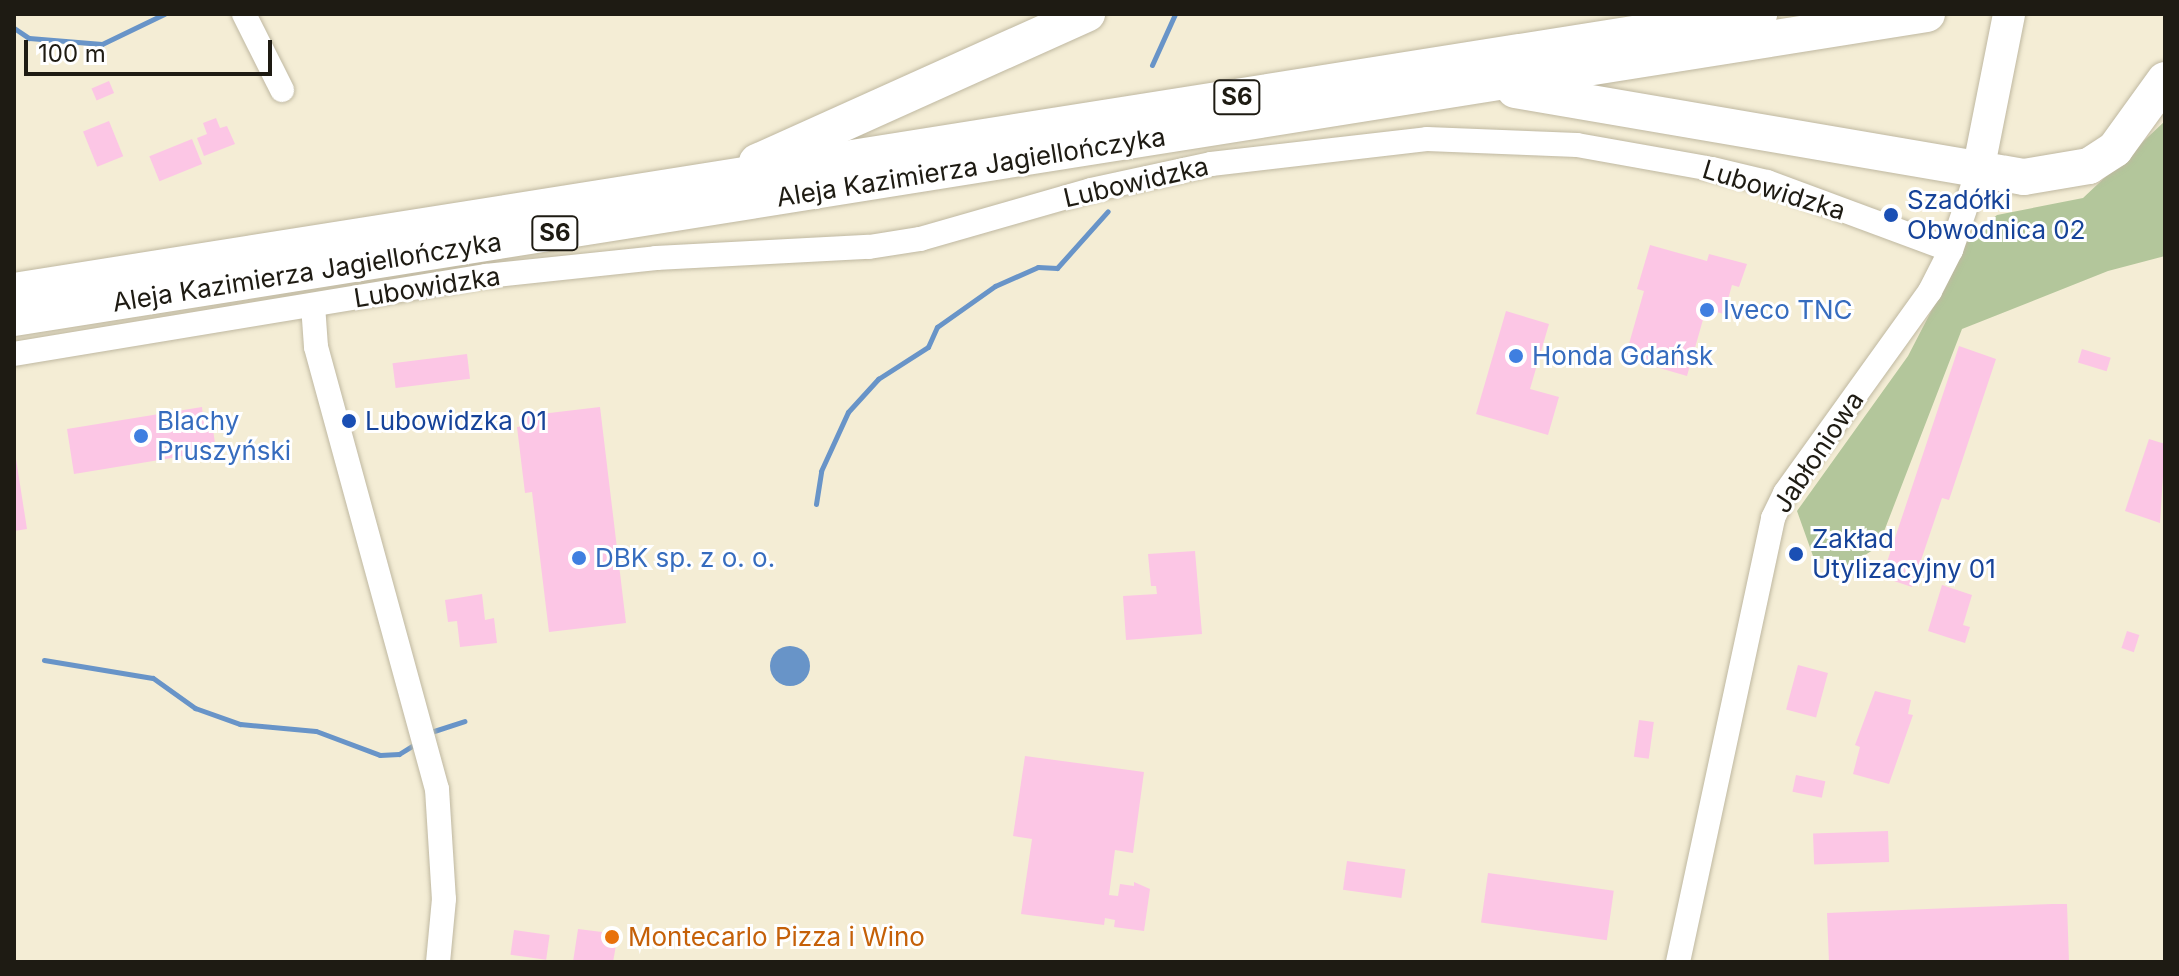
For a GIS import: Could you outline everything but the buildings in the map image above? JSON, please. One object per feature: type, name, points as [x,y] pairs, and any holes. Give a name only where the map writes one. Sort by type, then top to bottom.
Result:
[{"type":"highway","points":[[716,181],[1087,14]]},
{"type":"highway","name":"Aleja Kazimierza Jagiellończyka","points":[[14,291],[1759,14]]},
{"type":"highway","name":"Aleja Kazimierza Jagiellończyka","points":[[14,318],[1927,14]]},
{"type":"highway","points":[[1489,85],[2024,177],[2089,166],[2133,130],[2165,80]]},
{"type":"main road","name":"Jabłoniowa","points":[[1978,171],[2009,14]]},
{"type":"street","points":[[244,14],[282,90]]},
{"type":"street","name":"Lubowidzka","points":[[14,354],[486,276],[656,258],[869,247],[920,239],[1091,190],[1211,164],[1427,139],[1577,145],[1712,169],[1767,182],[1951,250]]},
{"type":"street","name":"Jabłoniowa","points":[[1678,962],[1773,518],[1785,493],[1919,310],[1951,250],[1978,171]]},
{"type":"street","points":[[313,305],[316,347],[437,789],[444,899],[438,962]]},
{"type":"green space","points":[[2165,121],[2165,256],[2108,271],[1962,329],[1878,547],[1847,566],[1813,556],[1797,511],[1908,356],[1969,238],[1997,215],[2083,198]]},
{"type":"water","points":[[790,646],[804,652],[810,666],[804,680],[790,686],[776,680],[770,666],[776,652]]},
{"type":"waterway","points":[[14,28],[29,38],[102,44],[164,14]]},
{"type":"waterway","points":[[1152,65],[1175,14]]},
{"type":"waterway","points":[[816,504],[821,471],[848,412],[878,379],[928,347],[937,327],[995,286],[1038,267],[1057,268],[1108,211]]},
{"type":"waterway","points":[[44,660],[153,678],[195,708],[240,724],[316,731],[380,755],[399,754],[412,746]]},
{"type":"waterway","points":[[434,731],[464,721]]},
{"type":"place","name":"Szadółki Obwodnica 02","points":[[1891,215]]},
{"type":"place","name":"Iveco TNC","points":[[1707,310]]},
{"type":"place","name":"Honda Gdańsk","points":[[1516,356]]},
{"type":"place","name":"Lubowidzka 01","points":[[349,421]]},
{"type":"place","name":"Blachy Pruszyński","points":[[141,436]]},
{"type":"place","name":"Zakład Utylizacyjny 01","points":[[1796,554]]},
{"type":"place","name":"DBK sp. z o. o.","points":[[579,558]]},
{"type":"place","name":"Montecarlo Pizza i Wino","points":[[612,937]]}]
